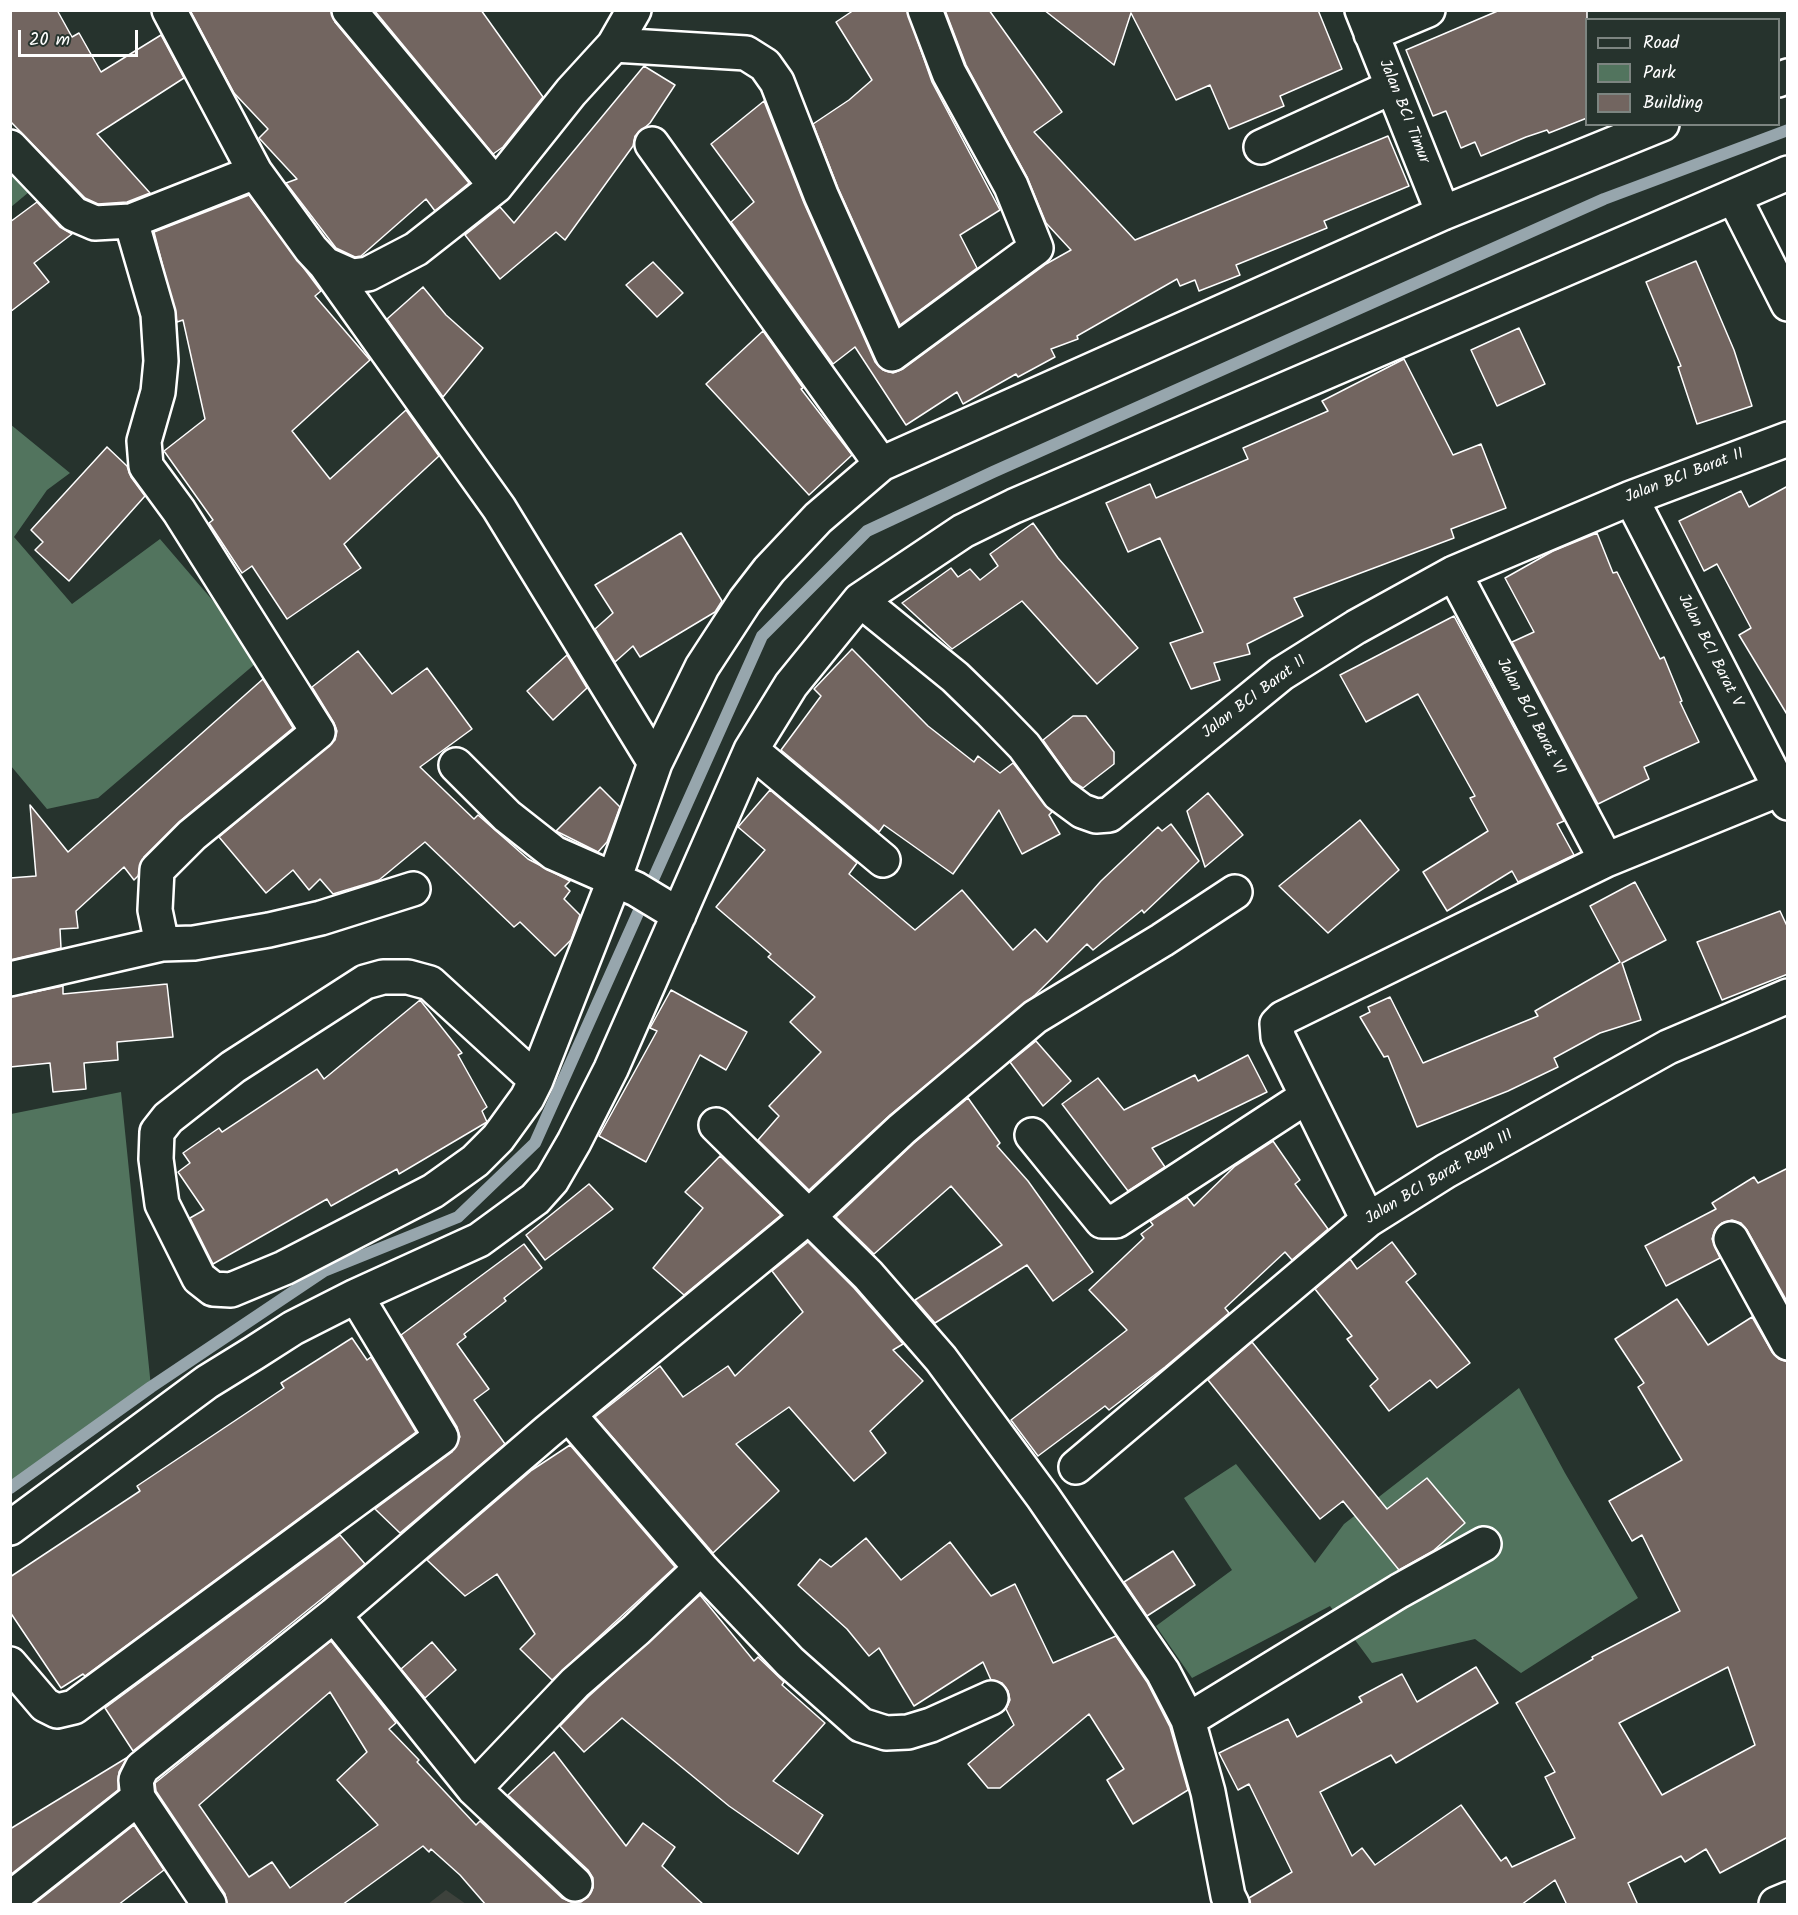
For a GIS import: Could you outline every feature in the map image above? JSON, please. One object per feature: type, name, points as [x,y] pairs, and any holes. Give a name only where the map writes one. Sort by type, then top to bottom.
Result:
[{"type":"street","points":[[169,10],[255,172],[311,249],[325,264],[500,508],[655,763]]},
{"type":"street","points":[[349,10],[496,186]]},
{"type":"street","points":[[325,264],[352,276],[368,274],[391,264],[447,226],[496,186],[571,92],[614,45],[634,10]]},
{"type":"street","points":[[614,45],[746,53],[765,65],[777,82],[825,206],[892,354],[1036,248],[1011,186],[949,73],[925,10]]},
{"type":"street","points":[[1367,22],[1428,10]]},
{"type":"street","name":"Jalan BCI Timur","points":[[1367,22],[1443,213]]},
{"type":"street","points":[[1261,147],[1392,87]]},
{"type":"street","points":[[10,1528],[207,1382],[293,1328],[356,1296],[479,1240],[516,1215],[552,1180],[611,1069],[648,896],[655,763],[702,667],[745,601],[818,518],[881,464],[1443,213],[1657,126]]},
{"type":"street","points":[[652,144],[881,464]]},
{"type":"street","points":[[10,147],[63,204],[84,220],[95,223],[131,221],[255,172]]},
{"type":"street","points":[[536,1080],[430,983],[408,977],[383,977],[365,982],[233,1067],[168,1118],[157,1132],[156,1159],[162,1204],[199,1278],[213,1289],[231,1290],[284,1268],[433,1191],[476,1161],[498,1138],[528,1098],[536,1080],[648,896],[751,750],[791,685],[861,600],[963,531],[1014,506],[1788,173]]},
{"type":"street","points":[[1734,197],[1788,304]]},
{"type":"street","points":[[131,221],[158,314],[161,361],[158,392],[144,441],[146,466],[179,511],[318,732],[192,835],[157,870],[154,910],[162,944]]},
{"type":"street","name":"Jalan BCI Barat II","points":[[861,600],[955,677],[990,711],[1024,746],[1059,794],[1082,811],[1096,816],[1109,815],[1281,674],[1356,627],[1454,573],[1631,498],[1788,440]]},
{"type":"street","name":"Jalan BCI Barat V","points":[[1631,498],[1784,796]]},
{"type":"street","name":"Jalan BCI Barat VI","points":[[1454,573],[1606,860]]},
{"type":"street","points":[[751,750],[884,860]]},
{"type":"street","points":[[456,765],[507,816],[554,853],[648,896]]},
{"type":"street","points":[[1368,1220],[1306,1096],[1276,1030],[1277,1024],[1288,1014],[1606,860],[1784,796]]},
{"type":"street","points":[[10,979],[162,944],[194,943],[269,930],[321,918],[413,889]]},
{"type":"street","points":[[209,1905],[138,1798],[136,1780],[142,1768],[334,1615],[569,1415],[808,1217],[902,1129],[1035,1017],[1180,929],[1235,892]]},
{"type":"street","name":"Jalan BCI Barat Raya III","points":[[1076,1467],[1368,1220],[1446,1172],[1668,1047],[1788,996]]},
{"type":"street","points":[[1032,1135],[1102,1221],[1116,1221],[1306,1096]]},
{"type":"street","points":[[716,1125],[868,1275],[941,1359],[1043,1497],[1162,1672],[1188,1720],[1208,1792],[1227,1896],[1232,1905]]},
{"type":"street","points":[[1731,1239],[1788,1342]]},
{"type":"street","points":[[10,1664],[45,1705],[57,1711],[74,1707],[441,1437],[356,1296]]},
{"type":"street","points":[[569,1415],[701,1568],[790,1662],[861,1725],[886,1733],[908,1732],[931,1725],[991,1698]]},
{"type":"street","points":[[1188,1720],[1399,1592],[1484,1544]]},
{"type":"street","points":[[474,1789],[575,1683],[701,1568]]},
{"type":"street","points":[[334,1615],[474,1789],[575,1884]]},
{"type":"street","points":[[10,1899],[138,1798]]},
{"type":"street","points":[[1776,1905],[1788,1899]]},
{"type":"shaded area","points":[[446,1890],[466,1904],[428,1904]]},
{"type":"green space","points":[[11,174],[29,192],[11,207]]},
{"type":"green space","points":[[10,424],[70,473],[47,490],[14,537],[72,604],[160,539],[262,658],[98,798],[47,809],[11,766]]},
{"type":"green space","points":[[121,1092],[151,1387],[11,1488],[11,1114]]},
{"type":"green space","points":[[1519,1388],[1565,1473],[1638,1598],[1521,1673],[1475,1639],[1372,1663],[1330,1606],[1192,1678],[1156,1626],[1232,1570],[1184,1498],[1236,1464],[1315,1563],[1344,1524]]},
{"type":"building","points":[[10,10],[57,10],[72,37],[79,33],[101,72],[161,35],[184,78],[97,134],[150,193],[127,202],[98,204],[85,198],[10,121]]},
{"type":"building","points":[[190,10],[331,10],[335,22],[469,183],[435,211],[426,199],[361,256],[355,257],[336,248],[286,183],[297,179],[259,138],[268,129],[234,93]]},
{"type":"building","points":[[374,10],[481,10],[543,97],[503,147],[493,154]]},
{"type":"building","points":[[854,10],[907,10],[932,82],[1000,210],[960,235],[977,268],[900,325],[838,188],[813,124],[849,100],[872,80],[836,22]]},
{"type":"building","points":[[945,10],[989,10],[1062,112],[1034,132],[1135,240],[1388,136],[1409,186],[1324,221],[1327,228],[1236,265],[1240,275],[1199,291],[1195,280],[1180,286],[1177,279],[1077,336],[1078,339],[1051,349],[1055,357],[1018,377],[1016,374],[963,404],[957,392],[906,425],[855,347],[833,364],[731,222],[754,202],[711,144],[764,101],[804,203],[875,362],[883,370],[893,373],[903,369],[1046,264],[1071,250],[1046,223],[1027,177],[966,65]]},
{"type":"building","points":[[1044,10],[1318,10],[1342,69],[1280,96],[1284,106],[1229,129],[1210,85],[1176,100],[1131,13],[1114,65]]},
{"type":"building","points":[[1500,10],[1587,10],[1587,18],[1585,18],[1585,119],[1549,133],[1547,130],[1526,137],[1481,156],[1475,142],[1461,148],[1446,111],[1433,116],[1406,50]]},
{"type":"building","points":[[644,66],[675,85],[650,123],[635,136],[633,146],[565,240],[556,232],[500,279],[465,235],[500,207],[514,223]]},
{"type":"building","points":[[249,195],[321,291],[315,296],[370,360],[292,431],[330,479],[406,410],[439,456],[344,544],[361,568],[287,619],[252,566],[242,573],[209,523],[213,520],[164,451],[205,419],[183,320],[177,322],[154,232]]},
{"type":"building","points":[[37,202],[60,227],[72,234],[34,263],[49,282],[10,312],[10,222]]},
{"type":"building","points":[[1696,261],[1734,350],[1752,406],[1697,424],[1678,367],[1681,366],[1646,282]]},
{"type":"building","points":[[653,262],[683,293],[657,317],[626,285]]},
{"type":"building","points":[[423,287],[446,315],[483,348],[443,397],[387,319]]},
{"type":"building","points":[[1519,328],[1545,384],[1497,406],[1471,350]]},
{"type":"building","points":[[763,331],[803,388],[801,389],[852,455],[809,495],[706,384]]},
{"type":"building","points":[[1404,359],[1453,455],[1481,444],[1506,508],[1451,529],[1454,538],[1294,598],[1303,616],[1247,644],[1250,654],[1214,663],[1220,680],[1191,689],[1170,643],[1203,632],[1160,538],[1128,552],[1106,503],[1150,484],[1156,498],[1248,459],[1243,448],[1328,411],[1322,401]]},
{"type":"building","points":[[107,447],[127,466],[131,477],[145,496],[69,581],[35,550],[43,542],[31,530]]},
{"type":"building","points":[[1788,486],[1788,716],[1739,635],[1751,628],[1717,564],[1704,571],[1679,521],[1741,491],[1749,507]]},
{"type":"building","points":[[1033,523],[1058,558],[1138,648],[1097,684],[1022,601],[952,649],[902,603],[951,568],[958,577],[970,569],[980,580],[998,566],[990,554]]},
{"type":"building","points":[[681,533],[722,601],[715,612],[640,657],[633,646],[615,662],[595,629],[613,613],[595,585]]},
{"type":"building","points":[[1597,533],[1613,573],[1617,572],[1660,659],[1664,657],[1682,701],[1680,702],[1699,742],[1644,767],[1649,779],[1598,804],[1512,642],[1534,632],[1505,578],[1553,551]]},
{"type":"building","points":[[1454,616],[1564,821],[1557,824],[1574,855],[1518,882],[1512,871],[1447,911],[1423,872],[1488,831],[1470,798],[1475,796],[1418,694],[1366,722],[1340,675]]},
{"type":"building","points":[[852,649],[928,726],[974,762],[978,756],[1000,773],[1013,763],[1052,812],[1049,815],[1060,834],[1022,854],[999,810],[953,874],[884,825],[879,832],[781,750],[821,696],[814,689]]},
{"type":"building","points":[[358,651],[392,694],[427,668],[472,729],[420,767],[474,819],[478,815],[528,859],[570,881],[565,886],[570,891],[564,899],[580,915],[571,940],[555,956],[520,922],[514,927],[425,842],[379,880],[333,894],[320,879],[309,890],[293,870],[266,893],[219,837],[335,740],[337,731],[334,723],[312,687]]},
{"type":"building","points":[[567,655],[587,688],[553,720],[527,691]]},
{"type":"building","points":[[263,679],[293,728],[179,822],[144,857],[138,876],[134,880],[124,867],[76,911],[78,928],[60,929],[61,948],[10,960],[10,878],[36,876],[30,805],[68,852]]},
{"type":"building","points":[[1073,716],[1086,716],[1114,752],[1114,764],[1083,788],[1072,781],[1043,740]]},
{"type":"building","points":[[600,787],[620,807],[607,842],[598,852],[556,831]]},
{"type":"building","points":[[770,790],[857,863],[849,874],[915,930],[962,890],[1013,950],[1035,929],[1047,942],[1101,881],[1158,827],[1162,831],[1171,824],[1199,861],[1144,913],[1142,910],[1093,950],[1087,944],[1035,995],[890,1115],[809,1190],[758,1140],[779,1116],[769,1106],[821,1052],[790,1022],[815,997],[768,957],[771,954],[716,907],[765,850],[738,827]]},
{"type":"building","points":[[1208,793],[1243,835],[1205,867],[1187,811]]},
{"type":"building","points":[[1360,820],[1399,870],[1328,933],[1279,886]]},
{"type":"building","points":[[1635,882],[1666,940],[1622,963],[1641,1020],[1600,1033],[1554,1058],[1558,1067],[1508,1091],[1417,1127],[1388,1056],[1384,1057],[1360,1017],[1370,1012],[1368,1007],[1390,997],[1423,1063],[1538,1016],[1535,1011],[1620,962],[1590,906]]},
{"type":"building","points":[[1780,911],[1788,928],[1788,974],[1722,1000],[1697,942]]},
{"type":"building","points":[[167,984],[173,1037],[117,1042],[118,1060],[84,1063],[86,1089],[53,1092],[50,1063],[10,1067],[10,997],[63,986],[63,994]]},
{"type":"building","points":[[671,990],[747,1032],[726,1070],[700,1055],[646,1162],[599,1136],[657,1031],[650,1028]]},
{"type":"building","points":[[420,1000],[462,1053],[458,1055],[487,1107],[482,1111],[487,1122],[399,1174],[397,1169],[331,1206],[327,1199],[213,1264],[190,1218],[204,1210],[178,1172],[190,1163],[183,1153],[219,1128],[222,1132],[317,1069],[324,1079]]},
{"type":"building","points":[[1036,1041],[1071,1081],[1043,1106],[1010,1062]]},
{"type":"building","points":[[1248,1055],[1267,1092],[1152,1148],[1165,1167],[1128,1191],[1062,1104],[1098,1078],[1124,1110],[1195,1075],[1198,1081]]},
{"type":"building","points":[[968,1098],[1000,1143],[997,1146],[1028,1181],[1093,1272],[1053,1301],[1027,1265],[935,1323],[915,1300],[1002,1245],[951,1186],[874,1254],[836,1217],[914,1143]]},
{"type":"building","points":[[1273,1141],[1300,1180],[1295,1184],[1328,1229],[1292,1260],[1285,1252],[1225,1308],[1229,1313],[1165,1367],[1109,1410],[1105,1406],[1038,1456],[1011,1420],[1127,1330],[1089,1290],[1144,1238],[1141,1234],[1153,1225],[1150,1221],[1187,1197],[1194,1206],[1235,1166]]},
{"type":"building","points":[[720,1156],[781,1215],[684,1295],[653,1268],[703,1208],[685,1192]]},
{"type":"building","points":[[1788,1168],[1788,1303],[1747,1230],[1741,1223],[1732,1220],[1722,1223],[1715,1230],[1712,1239],[1720,1258],[1666,1286],[1645,1246],[1716,1209],[1712,1203],[1754,1177],[1758,1183]]},
{"type":"building","points":[[589,1184],[613,1209],[545,1260],[526,1235]]},
{"type":"building","points":[[808,1242],[854,1288],[903,1344],[893,1350],[923,1381],[870,1431],[886,1453],[854,1481],[789,1407],[736,1444],[779,1491],[713,1553],[595,1417],[660,1366],[683,1397],[728,1366],[735,1376],[803,1312],[772,1271]]},
{"type":"building","points":[[1392,1242],[1416,1274],[1406,1282],[1470,1363],[1437,1388],[1430,1380],[1389,1411],[1370,1386],[1378,1379],[1347,1339],[1352,1336],[1315,1289],[1350,1259],[1357,1269]]},
{"type":"building","points":[[524,1244],[542,1268],[504,1298],[506,1301],[464,1334],[466,1337],[457,1344],[489,1389],[474,1400],[505,1444],[400,1533],[375,1509],[452,1452],[460,1437],[457,1427],[401,1335]]},
{"type":"building","points":[[1677,1299],[1708,1345],[1752,1317],[1772,1352],[1779,1359],[1788,1362],[1788,1837],[1720,1873],[1706,1849],[1685,1862],[1681,1856],[1628,1883],[1638,1905],[1567,1905],[1555,1880],[1521,1905],[1251,1905],[1249,1898],[1292,1872],[1249,1784],[1238,1790],[1219,1753],[1288,1719],[1297,1737],[1362,1702],[1359,1697],[1402,1674],[1417,1702],[1476,1667],[1498,1703],[1396,1763],[1391,1755],[1320,1792],[1352,1856],[1362,1848],[1375,1865],[1461,1805],[1501,1861],[1506,1857],[1512,1867],[1575,1838],[1545,1777],[1555,1772],[1516,1703],[1593,1659],[1592,1657],[1680,1611],[1642,1535],[1632,1541],[1609,1501],[1682,1460],[1638,1387],[1644,1383],[1615,1339]],"holes":[[[1728,1667],[1755,1745],[1662,1795],[1619,1723]]]},
{"type":"building","points":[[352,1338],[367,1360],[371,1357],[416,1432],[85,1676],[83,1674],[61,1688],[10,1612],[10,1577],[140,1491],[137,1486],[284,1388],[281,1383]]},
{"type":"building","points":[[1252,1342],[1387,1509],[1427,1478],[1465,1523],[1433,1551],[1399,1570],[1343,1501],[1320,1519],[1208,1380]]},
{"type":"building","points":[[570,1445],[675,1567],[552,1680],[520,1649],[535,1634],[497,1574],[465,1596],[427,1560],[532,1470]]},
{"type":"building","points":[[340,1535],[365,1564],[133,1751],[105,1708]]},
{"type":"building","points":[[866,1538],[901,1580],[950,1542],[991,1596],[1015,1584],[1053,1663],[1116,1636],[1147,1682],[1170,1727],[1188,1790],[1133,1824],[1107,1780],[1124,1769],[1089,1714],[1000,1788],[988,1788],[968,1764],[1014,1725],[1006,1709],[1010,1700],[1008,1691],[1002,1683],[991,1680],[983,1662],[914,1706],[879,1648],[869,1656],[847,1629],[798,1585],[820,1559],[831,1567]]},
{"type":"building","points":[[1173,1551],[1195,1585],[1147,1616],[1124,1582]]},
{"type":"building","points":[[700,1595],[754,1661],[758,1657],[784,1682],[782,1685],[825,1723],[773,1781],[823,1815],[798,1854],[729,1806],[622,1718],[584,1752],[560,1726],[588,1697]]},
{"type":"building","points":[[331,1641],[396,1723],[389,1729],[419,1760],[417,1762],[476,1825],[480,1821],[562,1898],[571,1902],[581,1902],[588,1897],[593,1888],[593,1878],[588,1870],[508,1795],[554,1752],[626,1846],[643,1823],[675,1847],[662,1866],[704,1905],[486,1905],[460,1875],[431,1849],[429,1852],[423,1846],[342,1905],[227,1905],[225,1894],[156,1791],[155,1783]],"holes":[[[330,1692],[367,1752],[337,1780],[378,1825],[290,1888],[272,1862],[249,1877],[199,1805]]]},
{"type":"building","points":[[432,1642],[456,1670],[425,1698],[401,1669]]},
{"type":"building","points":[[128,1757],[119,1772],[118,1790],[10,1875],[10,1829]]},
{"type":"building","points":[[134,1825],[164,1870],[118,1905],[33,1905]]},
{"type":"waterway","points":[[10,1488],[151,1387],[324,1271],[458,1217],[535,1143],[762,636],[867,531],[993,472],[1604,199],[1788,130]]}]
